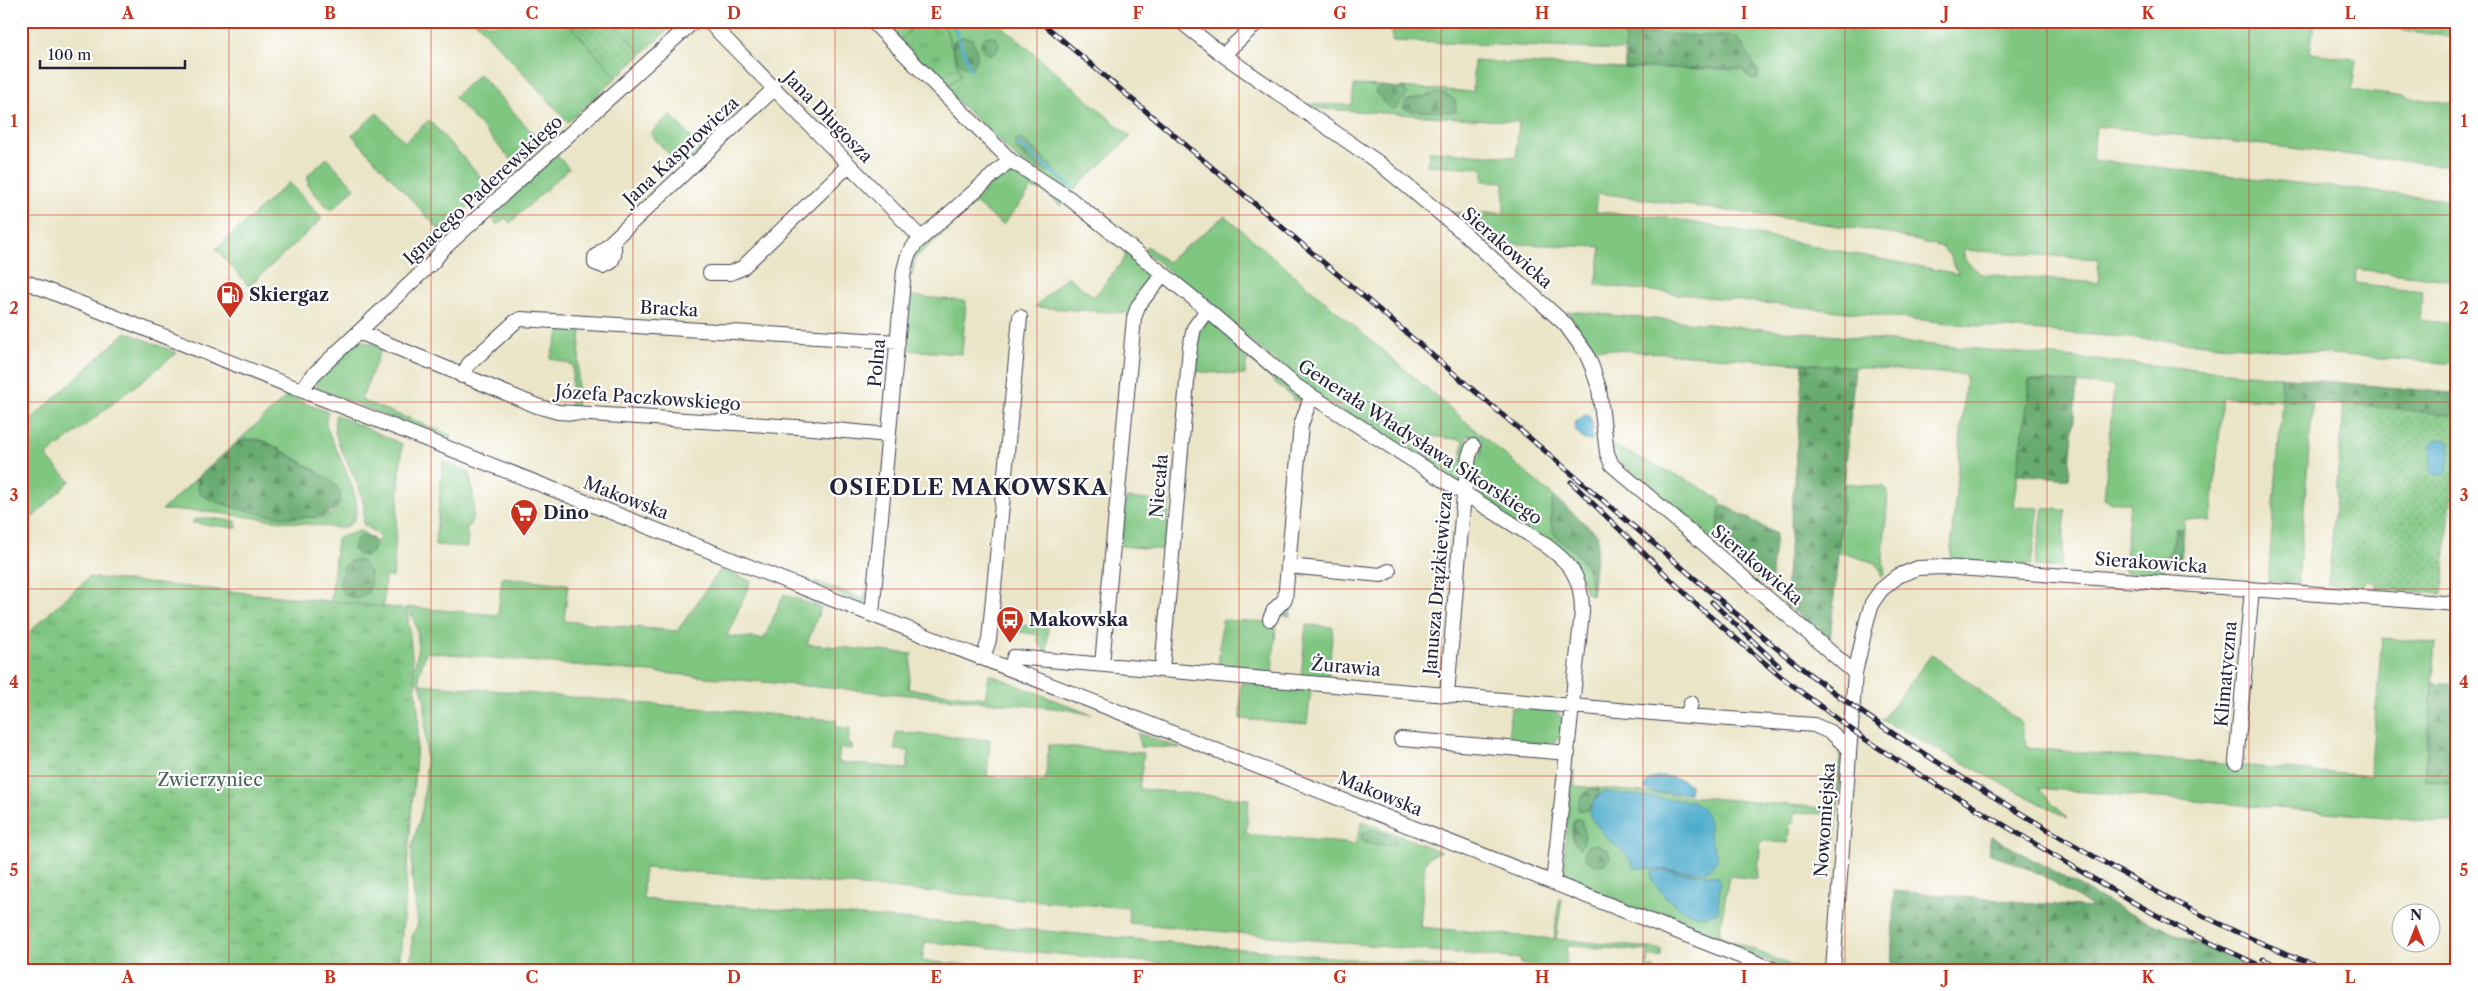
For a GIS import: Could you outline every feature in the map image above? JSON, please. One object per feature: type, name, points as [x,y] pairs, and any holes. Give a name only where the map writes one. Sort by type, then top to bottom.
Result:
[{"type":"street","name":"Ignacego Paderewskiego","points":[[302,390],[314,374],[433,262],[443,249],[694,21]]},
{"type":"street","name":"Jana Długosza","points":[[708,21],[921,238]]},
{"type":"street","name":"Generała Władysława Sikorskiego","points":[[872,21],[1010,160],[1069,198],[1207,310],[1277,371],[1311,397],[1558,554],[1574,572],[1580,589],[1582,612],[1553,883]]},
{"type":"street","name":"Sierakowicka","points":[[1180,21],[1223,55],[1379,162],[1464,234],[1564,324],[1586,352],[1592,367],[1600,396],[1608,453],[1612,465],[1855,673],[1872,603],[1881,590],[1891,581],[1902,574],[1918,568],[1944,567],[2457,604]]},
{"type":"street","points":[[1223,55],[1259,21]]},
{"type":"street","name":"Jana Kasprowicza","points":[[614,240],[774,88]]},
{"type":"street","name":"Polna","points":[[872,614],[904,270],[911,249],[921,238],[1010,160]]},
{"type":"street","points":[[710,273],[733,273],[746,265],[849,166]]},
{"type":"street","points":[[1102,664],[1134,318],[1138,306],[1163,274]]},
{"type":"street","name":"Makowska","points":[[21,280],[1775,970]]},
{"type":"street","name":"Niecała","points":[[1162,670],[1190,347],[1194,328],[1207,310]]},
{"type":"street","points":[[983,658],[989,640],[1020,317]]},
{"type":"street","name":"Bracka","points":[[462,376],[469,364],[514,322],[521,319],[898,342]]},
{"type":"street","name":"Józefa Paczkowskiego","points":[[359,332],[462,376],[558,412],[814,428],[888,436]]},
{"type":"street","points":[[1270,619],[1274,610],[1284,601],[1301,425],[1311,397]]},
{"type":"street","name":"Janusza Drążkiewicza","points":[[1447,694],[1464,494],[1469,456],[1473,446]]},
{"type":"street","points":[[1288,566],[1381,575],[1390,571]]},
{"type":"street","name":"Klimatyczna","points":[[2236,762],[2252,589]]},
{"type":"street","name":"Żurawia","points":[[1010,668],[1014,657],[1573,705],[1689,709],[1819,725],[1832,733],[1849,749]]},
{"type":"street","name":"Nowomiejska","points":[[1833,970],[1855,673]]},
{"type":"street","points":[[1401,739],[1568,753]]},
{"type":"green space","points":[[475,21],[482,21],[493,26],[500,21],[566,21],[617,77],[568,122]]},
{"type":"green space","points":[[566,21],[612,21],[642,54],[617,77]]},
{"type":"green space","points":[[612,21],[677,21],[642,54]]},
{"type":"green space","points":[[881,21],[919,21],[900,40]]},
{"type":"green space","points":[[919,21],[943,21],[961,75],[946,87],[900,40]]},
{"type":"green space","points":[[943,21],[996,21],[1131,137],[1070,193],[1020,161],[1003,146],[1004,142],[999,141],[944,89],[961,75]]},
{"type":"green space","points":[[1328,21],[2314,21],[2310,53],[2356,59],[2352,90],[2457,104],[2457,167],[2096,126],[2092,160],[2457,201],[2457,281],[2356,269],[2355,283],[2423,291],[2420,320],[2457,324],[2457,364],[1967,325],[1596,285],[1601,247],[1490,243],[1448,212],[1504,213],[1504,182],[1483,181],[1483,168],[1427,165],[1430,151],[1516,157],[1519,122],[1309,108],[1303,104],[1352,105],[1354,85],[1383,86],[1375,91],[1386,106],[1405,89],[1401,87],[1473,92],[1474,61],[1625,68],[1740,69],[1748,77],[1758,71],[1625,33],[1625,50],[1392,41],[1392,25]],"holes":[[[1598,193],[1883,232],[1942,247],[1950,256],[1958,274],[1665,217],[1596,212]],[[1963,250],[2098,259],[2099,283],[1981,274],[1965,260]]]},
{"type":"green space","points":[[2343,21],[2457,21],[2457,38]]},
{"type":"green space","points":[[1625,33],[1738,37],[1758,71],[1758,79],[1751,79],[1740,69],[1625,68]]},
{"type":"green space","points":[[986,36],[994,36],[999,41],[997,52],[986,54],[981,49],[981,41]]},
{"type":"green space","points":[[957,38],[971,38],[977,52],[976,60],[972,67],[966,68],[954,54],[953,46],[953,42]]},
{"type":"green space","points":[[479,74],[540,141],[515,164],[454,97]]},
{"type":"green space","points":[[1383,86],[1405,89],[1408,94],[1396,108],[1391,109],[1376,94],[1376,89]]},
{"type":"green space","points":[[1438,93],[1446,94],[1455,100],[1456,112],[1410,111],[1403,108],[1408,100]]},
{"type":"green space","points":[[377,113],[405,142],[429,120],[490,187],[441,232],[352,135]]},
{"type":"green space","points":[[670,114],[702,149],[682,168],[650,134]]},
{"type":"green space","points":[[1017,139],[1023,140],[1050,164],[1052,169],[1050,172],[1046,172],[1021,155],[1015,146],[1014,141]]},
{"type":"green space","points":[[554,152],[569,168],[510,223],[505,218],[497,225],[488,211]]},
{"type":"green space","points":[[327,158],[355,188],[331,211],[308,186],[308,175]]},
{"type":"green space","points":[[1018,170],[1064,202],[1061,206],[1044,192],[1032,188],[1003,225],[975,203],[915,259],[912,276],[910,275],[914,254],[1006,171]]},
{"type":"green space","points":[[289,182],[322,219],[249,286],[216,249]]},
{"type":"green space","points":[[1225,216],[1553,496],[1551,517],[1553,530],[1578,555],[1585,565],[1590,577],[1592,596],[1586,592],[1581,577],[1476,497],[1479,490],[1471,485],[1476,457],[1481,455],[1482,440],[1467,435],[1464,479],[1461,484],[1312,393],[1144,250],[1147,246],[1167,262]],"holes":[[[1427,437],[1463,440],[1461,460],[1423,455]]]},
{"type":"green space","points":[[1128,250],[1155,274],[1129,313],[1078,310],[1077,313],[1077,310],[1035,307],[1067,276],[1094,297],[1126,257],[1124,255]]},
{"type":"green space","points":[[911,296],[966,301],[962,354],[903,350],[907,305]]},
{"type":"green space","points":[[1567,311],[2280,377],[2282,399],[2313,401],[2298,583],[2268,581],[2282,401],[2223,397],[2211,521],[2185,519],[2184,529],[2175,529],[2172,546],[2163,560],[2164,575],[2124,572],[2130,502],[2109,502],[2109,500],[2104,499],[2114,386],[2029,380],[2013,507],[2039,508],[2031,565],[1950,560],[1966,375],[1590,348]]},
{"type":"green space","points":[[1207,321],[1210,321],[1299,394],[1301,401],[1293,400],[1247,358],[1245,375],[1191,371],[1194,339]]},
{"type":"green space","points":[[562,326],[581,327],[576,407],[570,407],[573,365],[550,358]]},
{"type":"green space","points":[[126,332],[177,353],[46,456],[70,481],[21,529],[21,429]]},
{"type":"green space","points":[[359,340],[382,347],[361,400],[404,417],[402,422],[316,388],[316,379]]},
{"type":"green space","points":[[1803,363],[1855,367],[1830,641],[1785,604]]},
{"type":"green space","points":[[2280,377],[2453,393],[2457,395],[2457,416],[2282,399]]},
{"type":"green space","points":[[2029,380],[2077,383],[2069,479],[2017,474],[2029,392]]},
{"type":"green space","points":[[287,396],[328,412],[326,425],[345,467],[356,500],[356,514],[351,524],[338,528],[201,511],[162,510],[197,478],[199,493],[235,508],[316,518],[331,514],[338,507],[317,471],[267,442],[257,439],[236,443]]},
{"type":"green space","points":[[2344,403],[2457,416],[2457,440],[2442,594],[2376,589],[2375,582],[2366,581],[2364,588],[2328,585]]},
{"type":"green space","points":[[336,415],[402,444],[393,577],[385,577],[383,607],[331,602],[337,538],[360,531],[369,536],[355,542],[353,550],[372,539],[370,537],[377,542],[380,539],[379,535],[363,524],[364,509],[361,494],[337,439]]},
{"type":"green space","points":[[406,417],[453,436],[450,441],[404,423]]},
{"type":"green space","points":[[247,439],[267,442],[330,480],[340,492],[340,499],[333,510],[318,516],[298,518],[275,516],[229,506],[199,493],[197,478],[236,443]]},
{"type":"green space","points":[[1612,445],[1689,481],[1721,500],[1716,543],[1620,463],[1612,455]]},
{"type":"green space","points":[[443,461],[470,472],[474,509],[473,516],[466,530],[468,536],[467,547],[435,545]]},
{"type":"green space","points":[[1844,483],[1885,487],[1888,492],[1883,558],[1885,574],[1881,578],[1880,570],[1876,563],[1838,552]]},
{"type":"green space","points":[[1553,496],[1598,535],[1592,596],[1590,577],[1585,565],[1578,555],[1553,532],[1551,512]]},
{"type":"green space","points":[[1126,498],[1170,502],[1166,550],[1121,546]]},
{"type":"green space","points":[[1723,504],[1776,534],[1771,583],[1763,583],[1716,543],[1720,509]]},
{"type":"green space","points":[[2043,508],[2066,510],[2061,568],[2035,566]]},
{"type":"green space","points":[[207,518],[236,521],[237,528],[193,523],[193,520]]},
{"type":"green space","points":[[2175,528],[2184,529],[2180,569],[2170,562],[2168,556],[2174,543]]},
{"type":"green space","points":[[364,536],[371,539],[374,546],[371,553],[364,556],[357,553],[354,546],[357,539]]},
{"type":"green space","points":[[359,560],[368,569],[371,581],[367,592],[357,599],[345,595],[339,584],[344,566],[351,561]]},
{"type":"green space","points":[[721,569],[751,581],[727,636],[764,639],[784,594],[821,608],[807,644],[912,654],[908,689],[985,698],[989,674],[1092,715],[1065,709],[426,652],[419,674],[420,684],[836,720],[836,727],[850,728],[848,744],[852,745],[852,749],[840,748],[838,762],[907,769],[909,751],[895,750],[896,732],[990,740],[987,776],[1045,782],[1049,745],[1144,753],[1139,789],[1249,799],[1246,834],[1355,844],[1363,821],[1441,852],[1429,857],[1425,862],[1420,927],[1554,939],[1559,899],[1562,900],[1556,939],[1661,949],[1661,957],[1648,957],[1647,967],[1654,968],[1654,970],[1646,970],[1648,951],[1567,946],[1565,969],[1520,964],[1520,959],[1129,923],[1128,908],[644,868],[643,899],[990,926],[1475,970],[1234,970],[925,942],[922,961],[1022,970],[406,970],[412,955],[412,936],[418,924],[412,881],[412,847],[422,810],[426,778],[425,703],[421,686],[408,673],[415,667],[418,636],[412,615],[407,607],[498,615],[502,577],[568,584],[564,621],[677,631]]},
{"type":"green space","points":[[1308,572],[1307,575],[1302,575],[1293,581],[1290,616],[1277,615],[1272,675],[1218,669],[1222,620],[1275,622],[1277,613],[1287,614],[1292,573]]},
{"type":"green space","name":"Zwierzyniec","points":[[89,577],[407,609],[419,719],[399,970],[21,970],[21,639]]},
{"type":"green space","points":[[867,580],[866,605],[814,584],[815,581],[864,599]]},
{"type":"green space","points":[[997,623],[1048,627],[1047,656],[1037,639],[1038,635],[1020,632],[1020,629],[994,628]]},
{"type":"green space","points":[[1306,625],[1333,627],[1328,679],[1301,676]]},
{"type":"green space","points":[[2382,638],[2436,643],[2424,780],[2457,783],[2457,823],[2038,788],[2068,818],[1882,720],[1932,654],[2020,722],[2027,748],[2370,776]]},
{"type":"green space","points":[[1241,683],[1311,690],[1307,724],[1240,719]]},
{"type":"green space","points":[[2433,683],[2457,685],[2457,783],[2424,780]]},
{"type":"green space","points":[[1511,707],[1555,710],[1562,718],[1561,737],[1551,744],[1508,741]]},
{"type":"green space","points":[[1138,733],[1180,748],[1140,747]]},
{"type":"green space","points":[[1840,754],[1842,754],[1835,841],[1826,842],[1833,840],[1835,815],[1795,812],[1794,823],[1790,823],[1788,843],[1761,841],[1757,879],[1729,876],[1719,935],[1802,970],[1791,970],[1565,881],[1562,876],[1572,770],[1575,771],[1574,786],[1835,809]]},
{"type":"green space","points":[[1592,788],[1599,790],[1598,797],[1587,811],[1578,810],[1582,797]]},
{"type":"green space","points":[[1575,819],[1580,819],[1585,833],[1584,841],[1579,848],[1574,842],[1572,834],[1572,826]]},
{"type":"green space","points":[[1371,829],[1395,837],[1397,842],[1389,845],[1380,845],[1363,842],[1361,835]]},
{"type":"green space","points":[[1991,836],[2124,911],[2256,970],[1913,970],[1891,968],[1894,891],[2092,908],[2043,875],[1988,853]]},
{"type":"green space","points":[[1595,844],[1608,850],[1610,858],[1604,864],[1596,865],[1586,860],[1584,853],[1587,846]]},
{"type":"water","points":[[1585,415],[1589,416],[1592,422],[1592,441],[1584,440],[1575,430],[1575,423]]},
{"type":"water","points":[[2438,439],[2446,440],[2450,443],[2447,471],[2443,475],[2433,474],[2430,471],[2432,443]]},
{"type":"water","points":[[1664,776],[1680,779],[1690,785],[1689,793],[1656,793],[1645,789],[1648,780]]},
{"type":"water","points":[[1604,792],[1694,802],[1705,812],[1709,821],[1710,837],[1718,859],[1710,869],[1703,872],[1635,868],[1627,855],[1609,840],[1591,818],[1589,812],[1592,805],[1600,794]]},
{"type":"water","points":[[1658,870],[1717,876],[1720,883],[1718,910],[1710,915],[1700,916],[1680,908],[1661,892],[1655,884],[1651,876],[1652,872]]},
{"type":"waterway","points":[[952,21],[971,70]]},
{"type":"waterway","points":[[1017,143],[1074,189]]},
{"type":"railway","points":[[1040,21],[1774,646],[1835,693],[1962,777],[2137,881],[2251,938],[2330,970]]},
{"type":"railway","points":[[1571,482],[1699,607],[1780,676],[1863,738],[1917,773],[2129,900],[2187,932],[2270,970]]},
{"type":"railway","points":[[1712,602],[1779,666]]},
{"type":"railway","points":[[2263,959],[2286,970]]},
{"type":"place","name":"Skiergaz","points":[[230,319]]},
{"type":"place","name":"Dino","points":[[524,537]]},
{"type":"place","name":"Makowska","points":[[1010,644]]},
{"type":"district","name":"OSIEDLE MAKOWSKA","points":[[969,487]]}]
